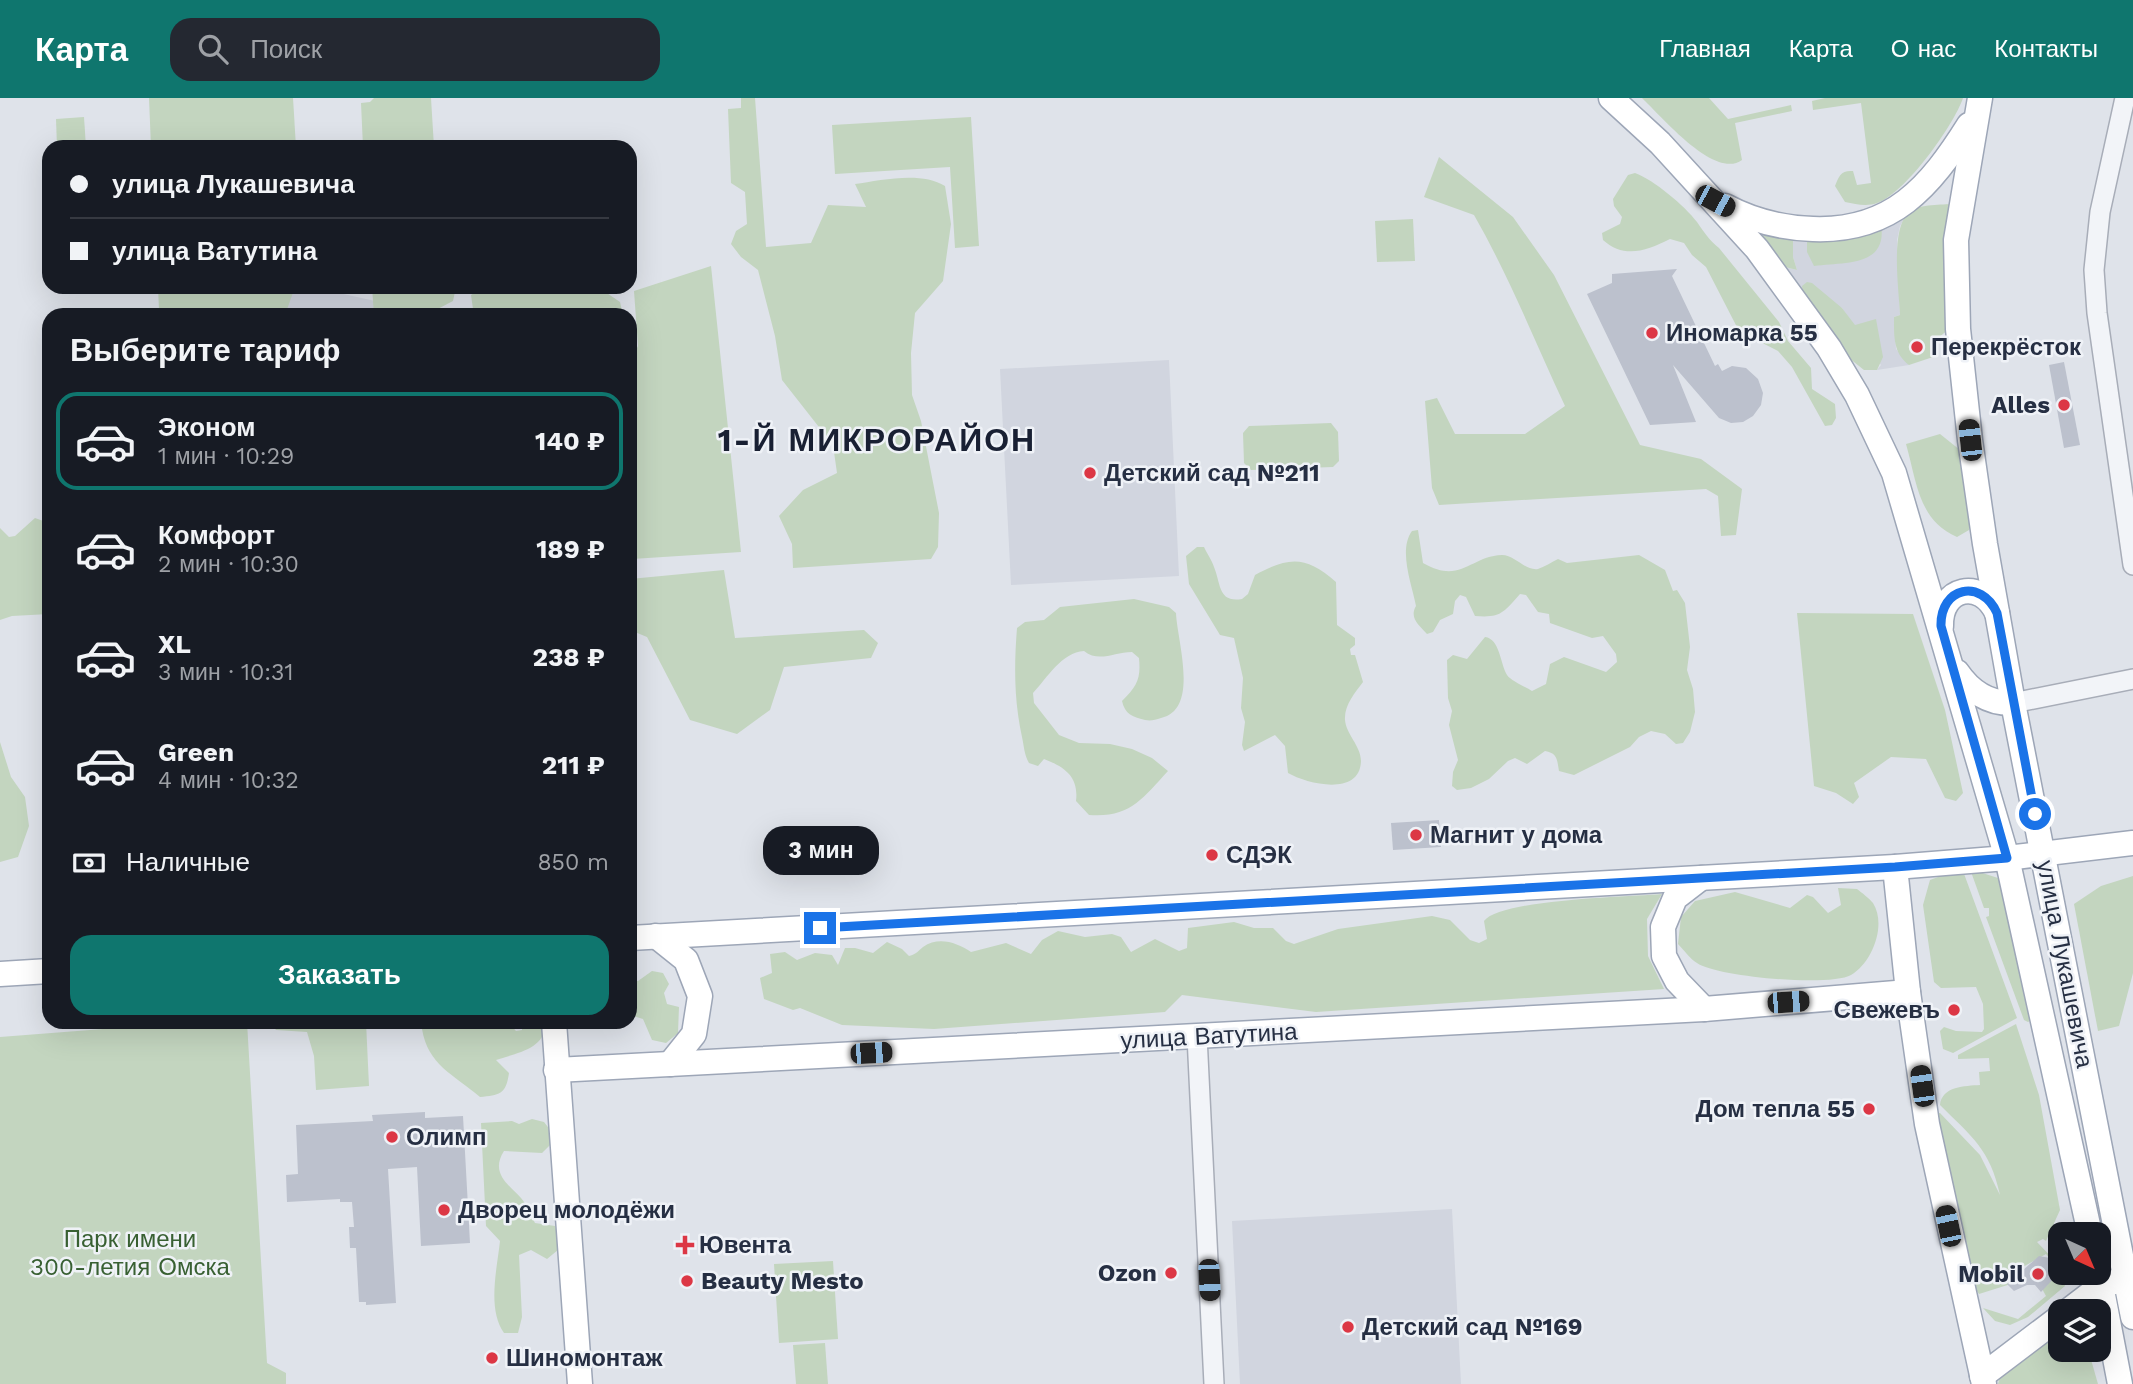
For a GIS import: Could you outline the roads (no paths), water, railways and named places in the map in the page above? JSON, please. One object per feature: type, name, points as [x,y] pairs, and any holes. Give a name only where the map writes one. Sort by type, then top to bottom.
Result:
[{"type":"main road","name":"улица Лукашевича","points":[[1611,98],[1660,143],[1757,249],[1829,348],[1857,395],[1895,473],[2007,858],[2088,1222]]},
{"type":"main road","name":"улица Лукашевича","points":[[1978,105],[1956,240],[1956,285],[1970,440],[1997,613],[2043,854],[2116,1272],[2120,1384]]},
{"type":"main road","points":[[1715,201],[1769,225],[1833,230],[1857,227],[1878,220],[1912,198],[1932,178],[1978,105]]},
{"type":"main road","points":[[1941,626],[1945,604],[1952,596],[1963,592],[1974,591],[1984,595],[1997,613]]},
{"type":"main road","points":[[1952,666],[1976,693],[1992,701],[2013,703]]},
{"type":"main road","points":[[637,937],[1895,867],[2007,858],[2133,843]]},
{"type":"main road","points":[[1895,867],[1908,992],[1927,1124],[1983,1380],[2048,1327]]},
{"type":"main road","points":[[1701,878],[1675,898],[1663,927],[1664,956],[1677,981],[1704,1009]]},
{"type":"main road","points":[[656,936],[686,960],[700,996],[694,1034],[670,1064]]},
{"type":"main road","points":[[0,974],[42,971]]},
{"type":"main road","name":"улица Ватутина","points":[[556,1070],[1704,1009],[1908,992]]},
{"type":"main road","points":[[554,1029],[580,1384]]},
{"type":"main road","name":"улица Лукашевича","points":[[2116,1272],[2133,1317]]},
{"type":"main road","points":[[2083,1299],[2116,1272]]},
{"type":"street","points":[[2125,98],[2100,212],[2094,270],[2099,327],[2133,565]]},
{"type":"street","points":[[2013,703],[2133,679]]},
{"type":"street","points":[[1197,1036],[1214,1384]]},
{"type":"place","name":"Иномарка 55","points":[[1652,333]]},
{"type":"place","name":"Перекрёсток","points":[[1917,347]]},
{"type":"place","name":"Alles","points":[[2064,405]]},
{"type":"place","name":"Детский сад №211","points":[[1090,473]]},
{"type":"place","name":"Магнит у дома","points":[[1416,835]]},
{"type":"place","name":"СДЭК","points":[[1212,855]]},
{"type":"place","name":"Свежевъ","points":[[1954,1010]]},
{"type":"place","name":"Дом тепла 55","points":[[1869,1109]]},
{"type":"place","name":"Олимп","points":[[392,1137]]},
{"type":"place","name":"Дворец молодёжи","points":[[444,1210]]},
{"type":"place","name":"Ювента","points":[[685,1245]]},
{"type":"place","name":"Ozon","points":[[1171,1273]]},
{"type":"place","name":"Mobil","points":[[2038,1274]]},
{"type":"place","name":"Beauty Mesto","points":[[687,1281]]},
{"type":"place","name":"Детский сад №169","points":[[1348,1327]]},
{"type":"place","name":"Шиномонтаж","points":[[492,1358]]},
{"type":"district","name":"1-Й МИКРОРАЙОН","points":[[877,440]]},
{"type":"park label","name":"Парк имени 300-летия Омска","points":[[130,1253]]}]
